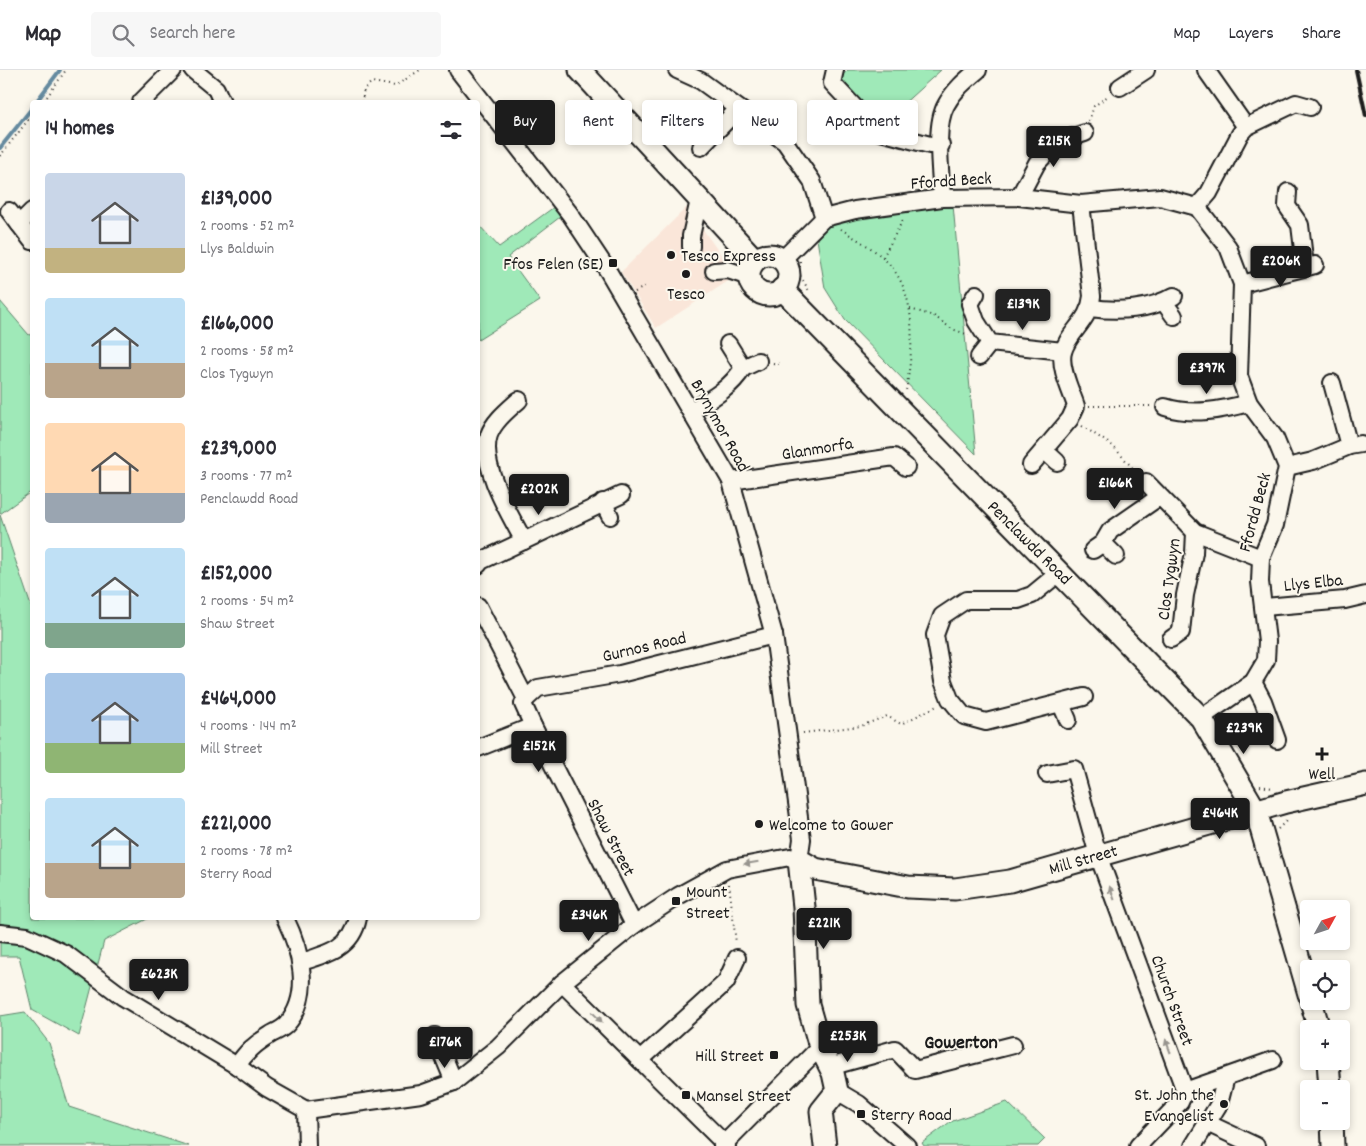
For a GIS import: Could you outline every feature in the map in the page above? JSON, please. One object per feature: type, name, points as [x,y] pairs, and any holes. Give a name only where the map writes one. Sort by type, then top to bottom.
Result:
[{"type":"main road","points":[[580,70],[715,216],[752,268],[754,288],[765,294],[777,293],[786,284],[788,272],[782,260],[778,257],[766,255],[752,268]]},
{"type":"main road","name":"Penclawdd Road","points":[[782,289],[900,412],[1060,572],[1201,718],[1256,811],[1300,963]]},
{"type":"main road","name":"Mill Street","points":[[799,860],[815,869],[908,887],[956,888],[1010,880],[1286,802],[1366,784]]},
{"type":"main road","points":[[799,860],[804,907],[808,1005],[820,1046],[837,1091],[821,1111],[825,1146]]},
{"type":"main road","points":[[1332,1130],[1333,1146]]},
{"type":"street","points":[[143,100],[173,70]]},
{"type":"street","points":[[193,70],[216,89],[221,100]]},
{"type":"street","name":"Brynymor Road","points":[[458,70],[570,214],[608,271],[731,481],[774,635],[802,839],[799,860]]},
{"type":"street","points":[[678,70],[701,81],[733,105]]},
{"type":"street","points":[[835,70],[832,83],[877,132],[930,145],[941,145]]},
{"type":"street","points":[[942,198],[940,121],[946,105],[959,87],[978,70]]},
{"type":"street","points":[[1130,85],[1146,70]]},
{"type":"street","points":[[1206,70],[1246,127]]},
{"type":"street","points":[[1197,207],[1209,193],[1240,134],[1246,127],[1301,101]]},
{"type":"street","points":[[701,147],[733,114]]},
{"type":"street","points":[[1019,197],[1037,163],[1057,142],[1078,140]]},
{"type":"street","points":[[782,260],[824,218],[812,181],[786,145]]},
{"type":"street","name":"Ffordd Beck","points":[[824,218],[856,210],[942,198],[1019,197],[1081,204],[1160,197],[1197,207],[1228,247],[1242,284],[1239,376],[1249,403],[1275,438],[1287,467],[1275,526],[1260,558],[1260,582],[1267,641],[1266,660],[1253,682],[1201,718]]},
{"type":"street","points":[[691,247],[699,200]]},
{"type":"street","points":[[1242,284],[1310,265],[1300,225],[1284,202]]},
{"type":"street","points":[[1030,465],[1073,412],[1063,363],[1063,351],[1091,308],[1092,296],[1081,204]]},
{"type":"street","points":[[30,212],[14,218],[30,238]]},
{"type":"street","points":[[693,227],[715,216]]},
{"type":"street","points":[[714,271],[752,268]]},
{"type":"street","points":[[976,294],[970,304],[976,321],[990,343]]},
{"type":"street","points":[[1091,308],[1103,310],[1143,308],[1169,299],[1174,316]]},
{"type":"street","points":[[990,343],[1063,351]]},
{"type":"street","points":[[979,357],[990,343]]},
{"type":"street","points":[[728,344],[743,368]]},
{"type":"street","points":[[691,411],[721,393],[737,378],[743,368],[758,361]]},
{"type":"street","points":[[1287,467],[1313,461],[1355,445],[1333,380]]},
{"type":"street","points":[[519,400],[502,414],[488,436],[488,462],[500,498],[524,540]]},
{"type":"street","points":[[1172,412],[1216,411],[1249,403]]},
{"type":"street","points":[[1044,450],[1056,462]]},
{"type":"street","name":"Glanmorfa","points":[[731,481],[894,457],[906,467]]},
{"type":"street","name":"Clos Tygwyn","points":[[1146,482],[1195,532],[1260,558]]},
{"type":"street","points":[[480,562],[524,540],[606,509],[621,495]]},
{"type":"street","points":[[1116,556],[1098,546],[1110,531],[1159,497]]},
{"type":"street","name":"Clos Tygwyn","points":[[1181,637],[1184,595],[1194,554],[1195,532]]},
{"type":"street","points":[[1060,572],[1032,595],[1018,600],[966,600],[942,616],[935,635],[943,681],[950,699],[964,716],[986,722],[1084,697]]},
{"type":"street","name":"Llys Elba","points":[[1264,607],[1345,600],[1366,593]]},
{"type":"street","name":"Shaw Street","points":[[480,610],[526,698],[523,704],[533,726],[634,925]]},
{"type":"street","name":"Gurnos Road","points":[[526,698],[538,688],[620,674],[774,635]]},
{"type":"street","points":[[1253,682],[1263,701],[1276,740]]},
{"type":"street","points":[[1061,704],[1068,720]]},
{"type":"street","points":[[480,747],[533,726]]},
{"type":"street","name":"Church Street","points":[[1047,774],[1074,769],[1098,855],[1185,1091]]},
{"type":"street","points":[[0,933],[27,936],[66,954],[123,997],[237,1066],[267,1088],[306,1110],[421,1094],[454,1082],[498,1046],[562,983],[634,925],[678,896],[727,869],[790,857],[799,860]]},
{"type":"street","points":[[237,1066],[247,1051],[286,1025],[298,1006],[302,978],[301,962],[286,920]]},
{"type":"street","points":[[301,962],[327,954],[348,941],[357,920]]},
{"type":"street","points":[[640,1060],[726,982],[738,958]]},
{"type":"street","points":[[562,983],[725,1145],[820,1046]]},
{"type":"street","points":[[435,1036],[454,1082]]},
{"type":"street","points":[[829,1067],[895,1049],[915,1070],[1013,1045]]},
{"type":"street","points":[[1138,1146],[1180,1102],[1185,1091],[1273,1060]]},
{"type":"street","points":[[1193,1146],[1219,1104],[1226,1077]]},
{"type":"street","points":[[837,1091],[859,1104],[907,1146]]},
{"type":"street","points":[[306,1110],[307,1146]]},
{"type":"street","points":[[1207,1123],[1256,1146]]},
{"type":"path","points":[[45,100],[66,70]]},
{"type":"path","points":[[362,100],[364,89],[372,82],[395,86],[420,70]]},
{"type":"path","points":[[1078,140],[1094,106],[1130,85]]},
{"type":"path","points":[[0,156],[30,118]]},
{"type":"path","points":[[883,257],[912,202]]},
{"type":"path","points":[[824,218],[883,257],[896,273],[910,309],[913,349],[905,400],[900,412]]},
{"type":"path","points":[[910,309],[934,316],[952,329],[990,343]]},
{"type":"path","points":[[1073,412],[1172,412]]},
{"type":"path","points":[[1073,412],[1113,446],[1146,482]]},
{"type":"path","points":[[788,735],[861,726],[887,716],[901,724],[950,699]]},
{"type":"path","points":[[727,869],[738,958]]},
{"type":"shaded area","points":[[687,207],[736,276],[656,328],[621,272]]},
{"type":"green space","points":[[848,70],[941,70],[908,100],[860,100],[840,77]]},
{"type":"green space","points":[[953,205],[976,454],[845,320],[825,288],[817,239],[828,227],[862,216]]},
{"type":"green space","points":[[554,207],[560,217],[508,257],[540,301],[480,339],[480,226],[499,247]]},
{"type":"green space","points":[[0,301],[30,335],[30,492],[0,514]]},
{"type":"green space","points":[[0,515],[30,603],[30,920],[145,920],[104,941],[79,1036],[32,1010],[19,956],[0,956]]},
{"type":"green space","points":[[25,1012],[49,1043],[69,1107],[189,1146],[0,1146],[0,1016]]},
{"type":"green space","points":[[1007,1102],[1045,1139],[1038,1146],[924,1146],[922,1143],[950,1122]]},
{"type":"waterway","points":[[38,100],[60,70]]},
{"type":"waterway","points":[[0,148],[30,110]]},
{"type":"railway","points":[[1356,70],[1366,116]]},
{"type":"place","name":"Tesco Express","points":[[671,255]]},
{"type":"place","name":"Ffos Felen (SE)","points":[[613,263]]},
{"type":"place","name":"Tesco","points":[[686,274]]},
{"type":"place","name":"Well","points":[[1322,754]]},
{"type":"place","name":"Welcome to Gower","points":[[759,824]]},
{"type":"place","name":"Mount Street","points":[[676,901]]},
{"type":"place","name":"Hill Street","points":[[774,1055]]},
{"type":"place","name":"Mansel Street","points":[[686,1095]]},
{"type":"place","name":"St. John the Evangelist","points":[[1224,1104]]},
{"type":"place","name":"Sterry Road","points":[[861,1114]]},
{"type":"district","name":"Gowerton","points":[[961,1041]]}]
